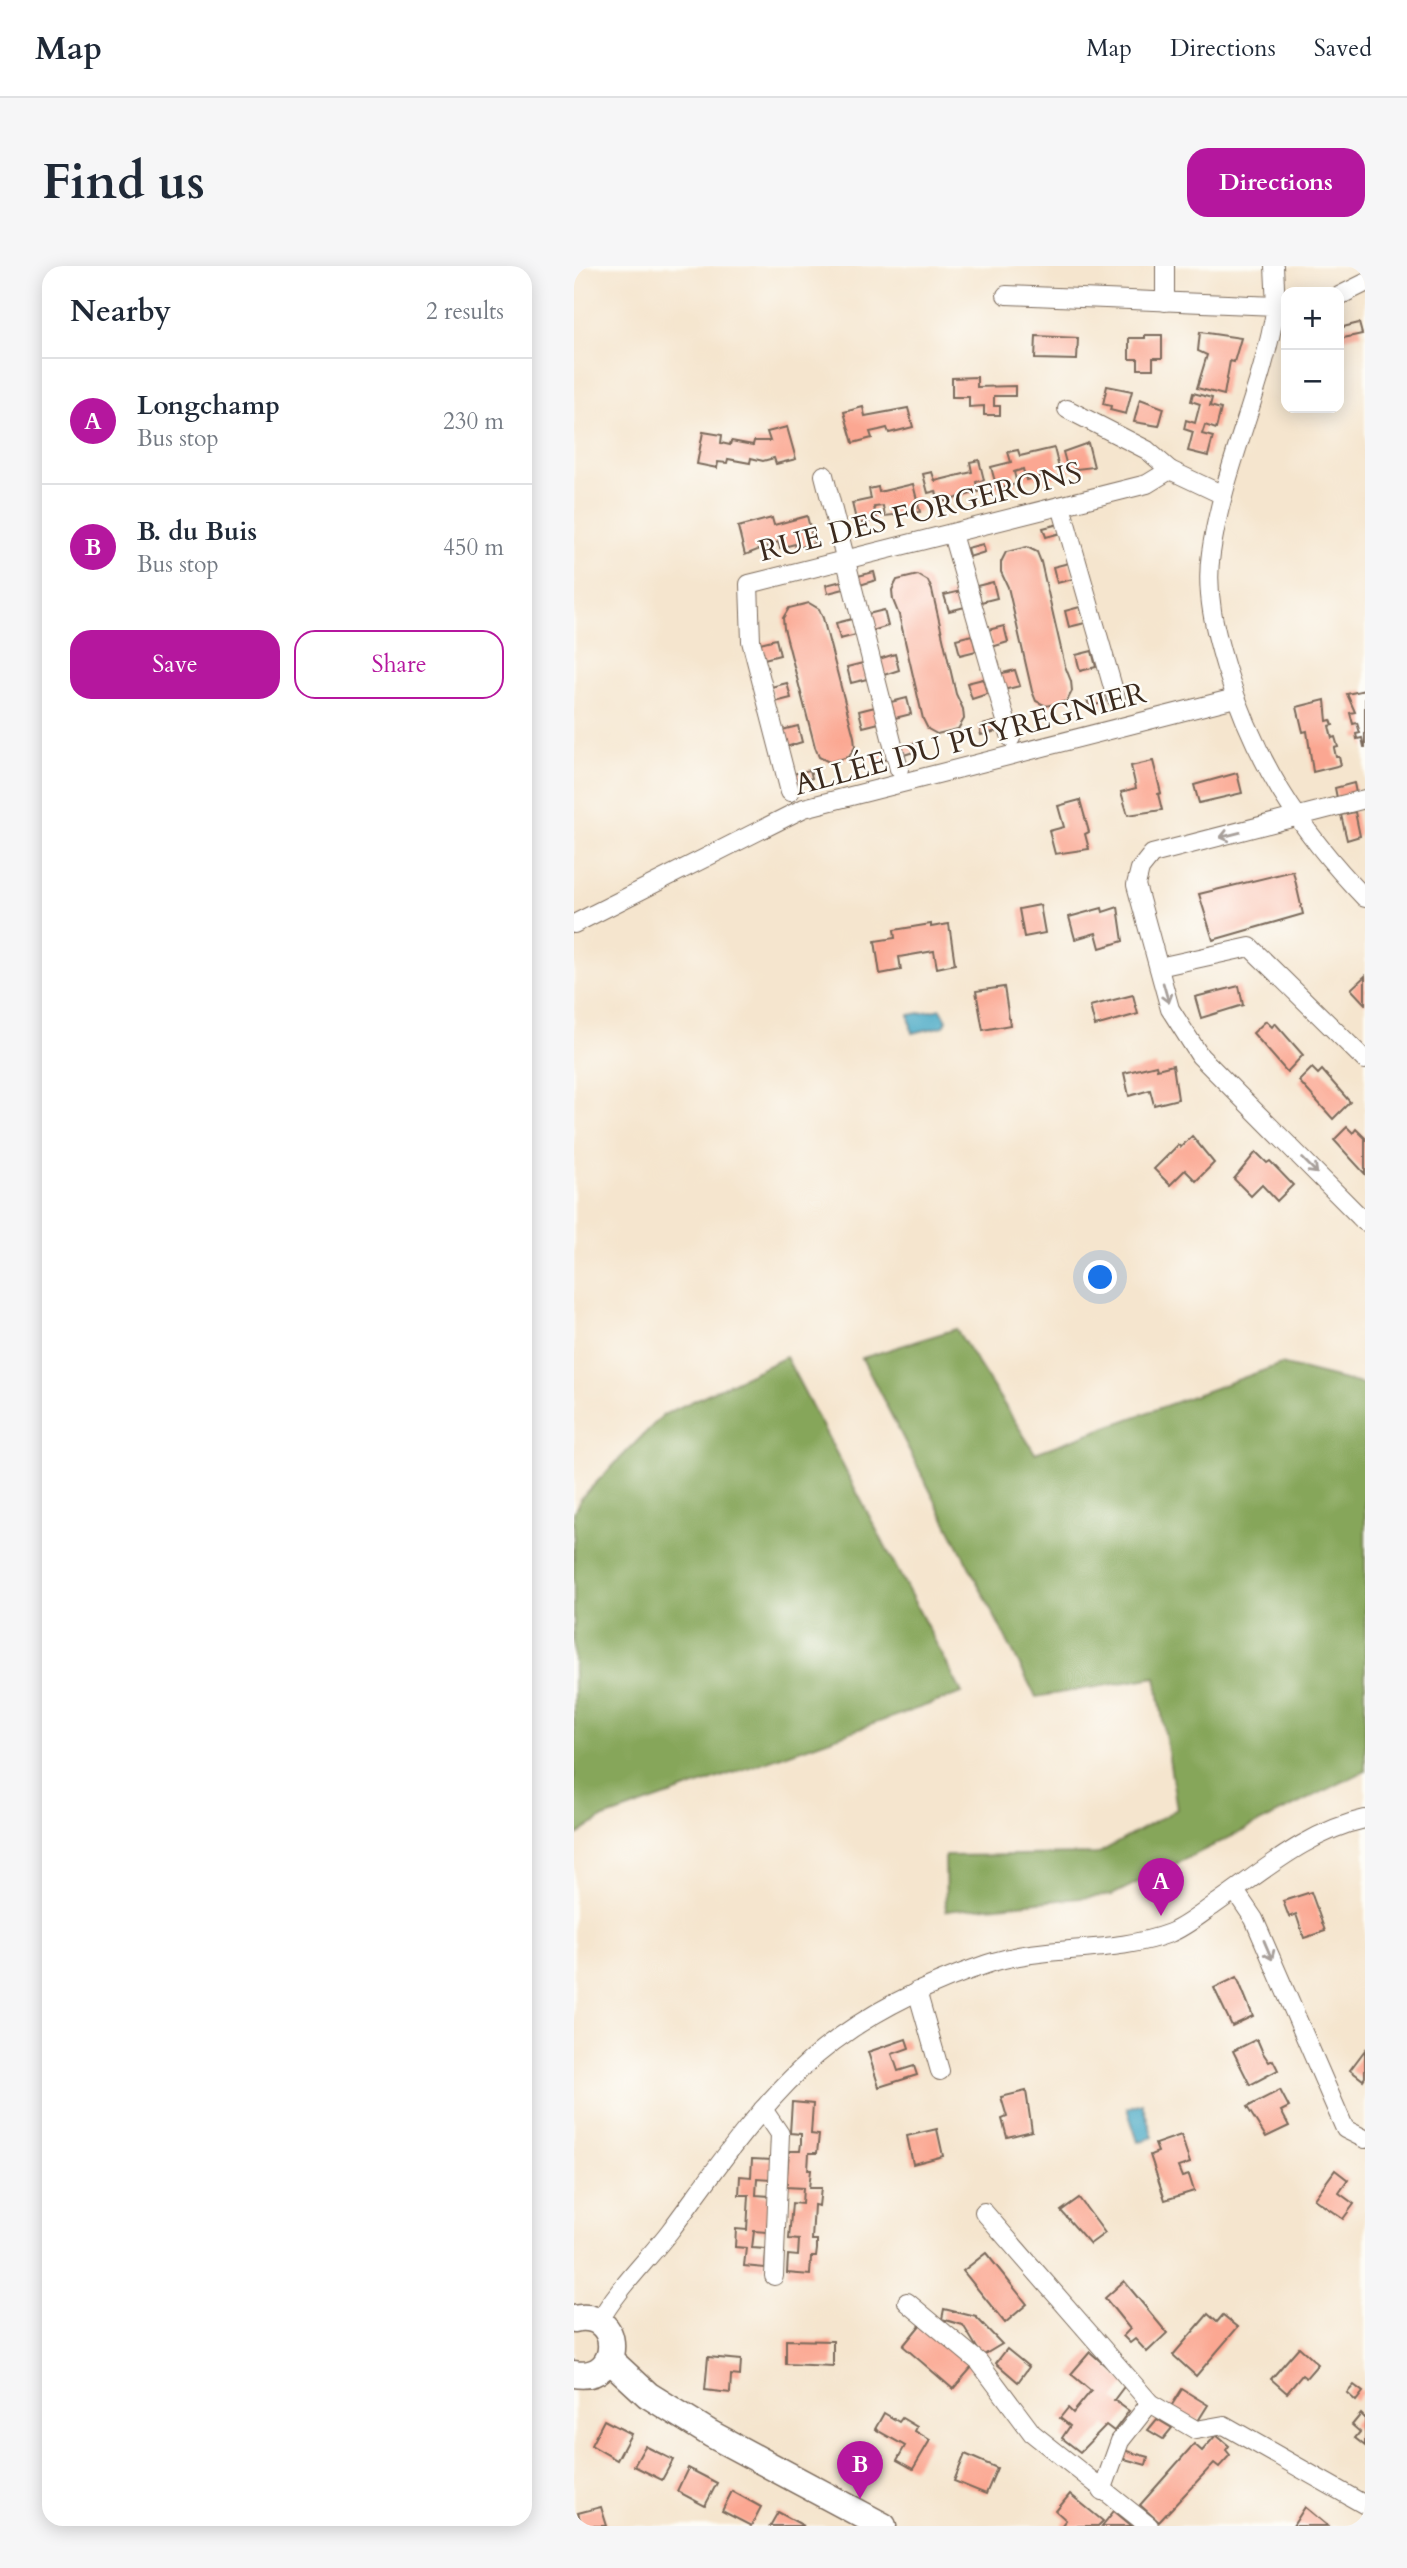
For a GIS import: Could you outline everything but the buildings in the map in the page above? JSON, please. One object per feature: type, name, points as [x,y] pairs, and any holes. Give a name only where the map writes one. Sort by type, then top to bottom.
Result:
[{"type":"main road","points":[[574,2374],[593,2374],[608,2359],[611,2339],[586,2320]]},
{"type":"main road","points":[[608,2359],[648,2395],[712,2434],[883,2526]]},
{"type":"street","points":[[1165,266],[1165,302]]},
{"type":"street","points":[[1274,266],[1281,306],[1223,495],[1210,555],[1211,620],[1235,698],[1261,759],[1296,818],[1365,898]]},
{"type":"street","points":[[1344,294],[1365,283]]},
{"type":"street","points":[[1006,295],[1281,306]]},
{"type":"street","points":[[1067,409],[1147,450],[1170,470],[1223,495]]},
{"type":"street","name":"RUE DES FORGERONS","points":[[790,792],[751,641],[749,584],[1147,484],[1170,470]]},
{"type":"street","points":[[824,475],[899,769]]},
{"type":"street","points":[[1061,506],[1116,698]]},
{"type":"street","points":[[951,534],[1011,738]]},
{"type":"street","name":"ALLÉE DU PUYREGNIER","points":[[574,924],[804,808],[1235,698]]},
{"type":"street","points":[[1365,799],[1152,855],[1140,869],[1136,885],[1170,1009],[1200,1056],[1365,1222]]},
{"type":"street","points":[[1158,967],[1250,947],[1365,1060]]},
{"type":"street","points":[[586,2320],[608,2305],[645,2264],[763,2109],[801,2069],[881,2009],[917,1991],[990,1963],[1060,1949],[1132,1944],[1172,1932],[1324,1832],[1365,1819]]},
{"type":"street","points":[[1235,1891],[1254,1919],[1345,2129],[1365,2139]]},
{"type":"street","points":[[917,1991],[940,2071]]},
{"type":"street","points":[[763,2109],[780,2134],[774,2276]]},
{"type":"street","points":[[984,2212],[1150,2403],[1196,2430],[1224,2425],[1365,2505]]},
{"type":"street","points":[[907,2302],[979,2362],[1032,2433],[1149,2526]]},
{"type":"street","points":[[1102,2491],[1119,2441],[1150,2403]]},
{"type":"green space","points":[[956,1329],[1035,1453],[1281,1364],[1365,1385],[1365,1771],[1112,1895],[946,1911],[945,1856],[1097,1854],[1177,1809],[1156,1677],[1036,1697],[862,1358]]},
{"type":"green space","points":[[786,1357],[962,1693],[601,1819],[574,1837],[574,1512],[581,1498],[663,1415]]},
{"type":"water","points":[[941,1009],[947,1020],[944,1026],[912,1033],[909,1015]]},
{"type":"water","points":[[1142,2103],[1153,2137],[1138,2142],[1127,2108]]},
{"type":"place","name":"Longchamp","points":[[1161,1916]]},
{"type":"place","name":"B. du Buis","points":[[860,2499]]}]
